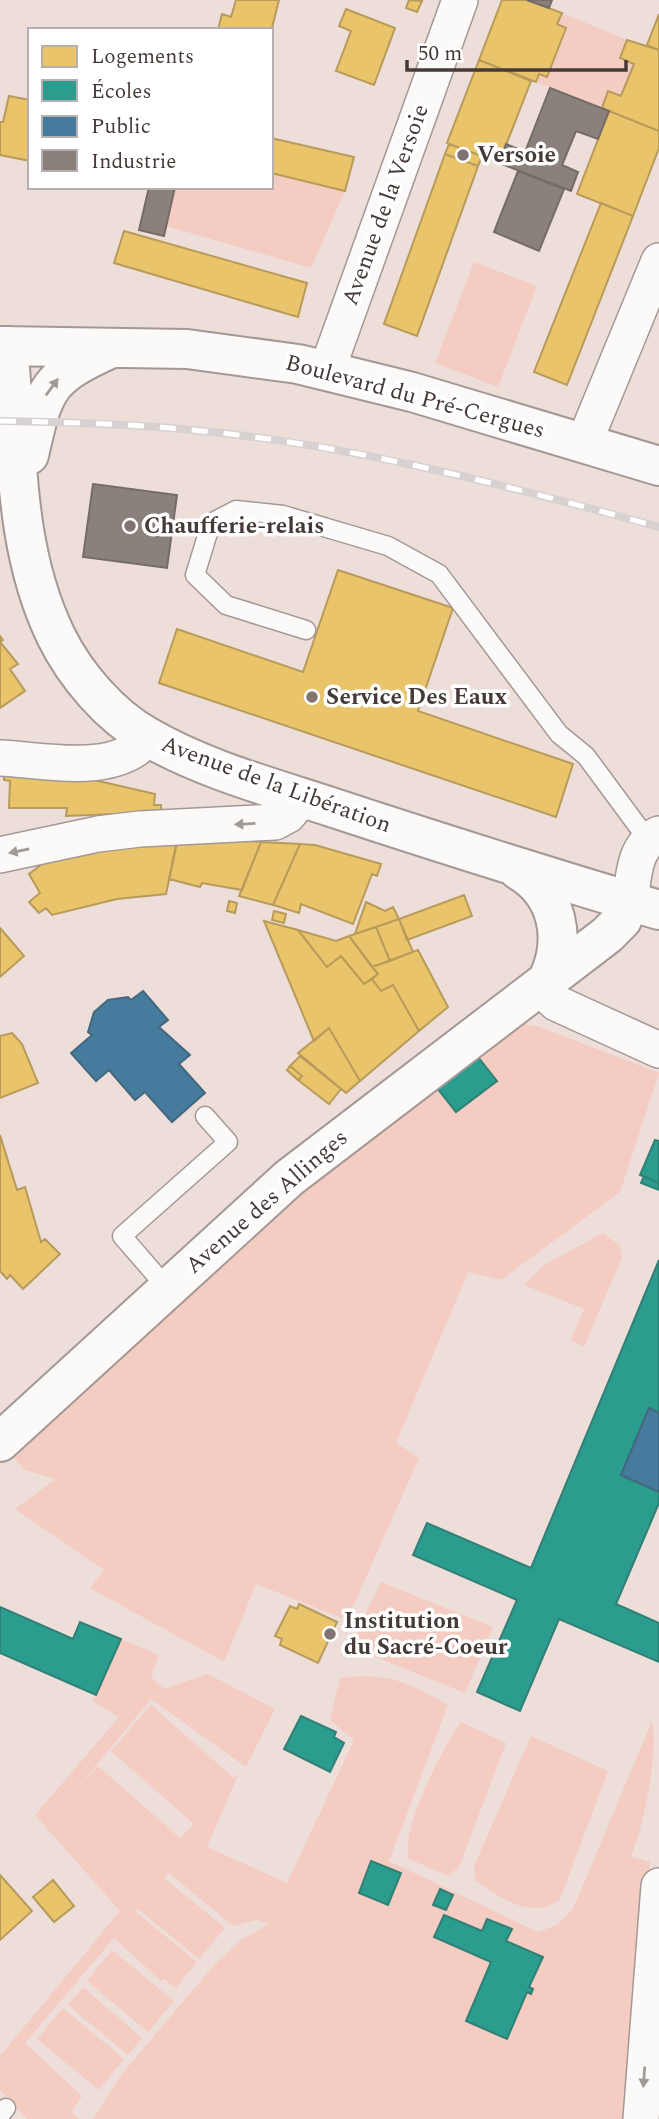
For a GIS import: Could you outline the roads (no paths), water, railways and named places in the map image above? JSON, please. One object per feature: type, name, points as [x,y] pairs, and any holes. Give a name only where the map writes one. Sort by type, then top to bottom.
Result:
[{"type":"main road","name":"Boulevard du Pré-Cergues","points":[[4,346],[118,346],[212,351],[327,370],[659,466]]},
{"type":"main road","name":"Avenue de la Libération","points":[[4,346],[19,498],[41,596],[64,650],[103,699],[148,738],[189,757],[507,865],[645,905]]},
{"type":"main road","points":[[19,498],[39,411],[49,388],[80,362],[118,346]]},
{"type":"main road","points":[[0,436],[19,498]]},
{"type":"main road","points":[[507,865],[539,887],[554,912],[559,941],[543,983]]},
{"type":"main road","name":"Avenue des Allinges","points":[[0,1442],[298,1171],[645,905]]},
{"type":"street","name":"Avenue de la Versoie","points":[[327,370],[460,0]]},
{"type":"street","points":[[584,443],[659,261]]},
{"type":"street","points":[[0,758],[104,762],[132,753],[148,738]]},
{"type":"street","points":[[0,855],[119,832],[275,822],[288,815],[303,797]]},
{"type":"street","name":"Avenue des Allinges","points":[[645,905],[636,863],[654,837]]},
{"type":"street","points":[[543,983],[556,1003],[659,1050]]},
{"type":"street","points":[[641,2119],[659,1886]]},
{"type":"lane","points":[[306,630],[226,605],[195,575],[211,523],[236,510],[283,515],[388,546],[439,574],[559,734],[586,756],[654,837]]},
{"type":"lane","points":[[167,1288],[122,1237],[228,1142],[205,1116]]},
{"type":"railway","points":[[0,421],[177,429],[317,447],[432,469],[659,527]]},
{"type":"place","name":"Versoie","points":[[463,155]]},
{"type":"place","name":"Chaufferie-relais","points":[[130,526]]},
{"type":"place","name":"Service Des Eaux","points":[[312,697]]},
{"type":"place","name":"Institution du Sacré-Coeur","points":[[330,1634]]}]
